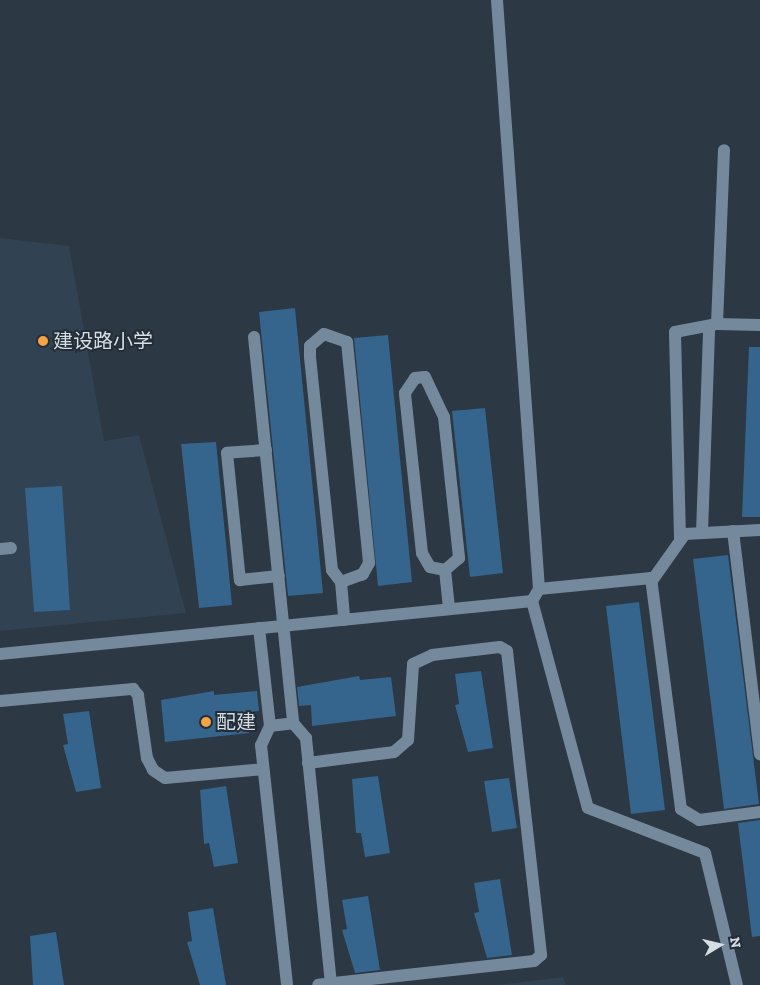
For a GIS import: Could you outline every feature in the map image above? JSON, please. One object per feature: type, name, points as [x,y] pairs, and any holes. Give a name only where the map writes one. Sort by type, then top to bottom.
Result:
[{"type":"street","points":[[497,0],[539,589],[532,601],[588,808],[705,853],[737,985]]},
{"type":"street","points":[[702,533],[724,150]]},
{"type":"street","points":[[651,582],[680,538],[675,332],[713,326],[760,325]]},
{"type":"street","points":[[341,582],[363,574],[370,563],[346,342],[324,334],[310,346],[310,358],[332,570],[341,582],[344,620]]},
{"type":"street","points":[[254,337],[294,723],[306,738],[331,983]]},
{"type":"street","points":[[425,377],[444,417],[459,558],[446,570],[430,567],[422,553],[405,393],[415,378],[425,377]]},
{"type":"street","points":[[266,450],[227,453],[240,580],[279,576]]},
{"type":"street","points":[[680,538],[702,533],[760,530]]},
{"type":"street","points":[[733,531],[760,754]]},
{"type":"street","points":[[446,570],[449,609]]},
{"type":"street","points":[[539,589],[651,578],[681,809],[699,820],[760,812]]},
{"type":"street","points":[[0,654],[532,601]]},
{"type":"street","points":[[259,628],[270,726],[261,745],[287,985]]},
{"type":"street","points":[[308,763],[394,752],[408,740],[413,664],[432,655],[500,647],[507,651],[541,955],[534,961],[318,985]]},
{"type":"street","points":[[0,701],[133,689],[138,695],[147,758],[152,770],[165,778],[263,769]]},
{"type":"street","points":[[270,726],[294,723]]},
{"type":"shaded area","name":"建设路小学","points":[[0,238],[69,246],[104,441],[139,435],[186,613],[0,631]]},
{"type":"shaded area","points":[[563,977],[566,985],[498,985]]},
{"type":"building","points":[[295,308],[323,593],[288,596],[259,312]]},
{"type":"building","points":[[388,335],[412,582],[378,586],[354,338]]},
{"type":"building","points":[[749,347],[760,347],[760,517],[742,517]]},
{"type":"building","points":[[485,408],[503,573],[470,577],[452,411]]},
{"type":"building","points":[[216,442],[232,605],[199,608],[181,444]]},
{"type":"building","points":[[62,486],[70,610],[34,612],[25,488]]},
{"type":"building","points":[[728,555],[759,804],[724,809],[693,559]]},
{"type":"building","points":[[639,602],[665,810],[631,814],[606,606]]},
{"type":"building","points":[[481,671],[493,748],[468,752],[455,705],[459,704],[455,674]]},
{"type":"building","name":"配建","points":[[359,676],[360,680],[391,677],[396,716],[312,726],[311,705],[299,706],[297,687]]},
{"type":"building","name":"配建","points":[[214,691],[214,695],[257,691],[259,711],[248,712],[249,733],[165,742],[161,700]]},
{"type":"building","points":[[89,711],[101,788],[76,792],[63,745],[68,744],[63,714]]},
{"type":"building","points":[[378,776],[390,853],[365,857],[361,833],[356,833],[352,779]]},
{"type":"building","points":[[509,778],[517,828],[492,832],[484,781]]},
{"type":"building","points":[[226,786],[238,863],[214,867],[209,843],[204,844],[200,790]]},
{"type":"building","points":[[760,820],[760,936],[752,937],[738,823]]},
{"type":"building","points":[[500,879],[512,955],[487,958],[474,913],[479,912],[474,883]]},
{"type":"building","points":[[368,896],[380,970],[355,973],[342,930],[347,929],[342,900]]},
{"type":"building","points":[[213,908],[226,985],[200,985],[187,942],[192,941],[188,912]]},
{"type":"building","points":[[56,932],[64,985],[33,985],[30,936]]},
{"type":"place","name":"建设路小学","points":[[43,341]]},
{"type":"place","name":"配建","points":[[206,722]]}]
